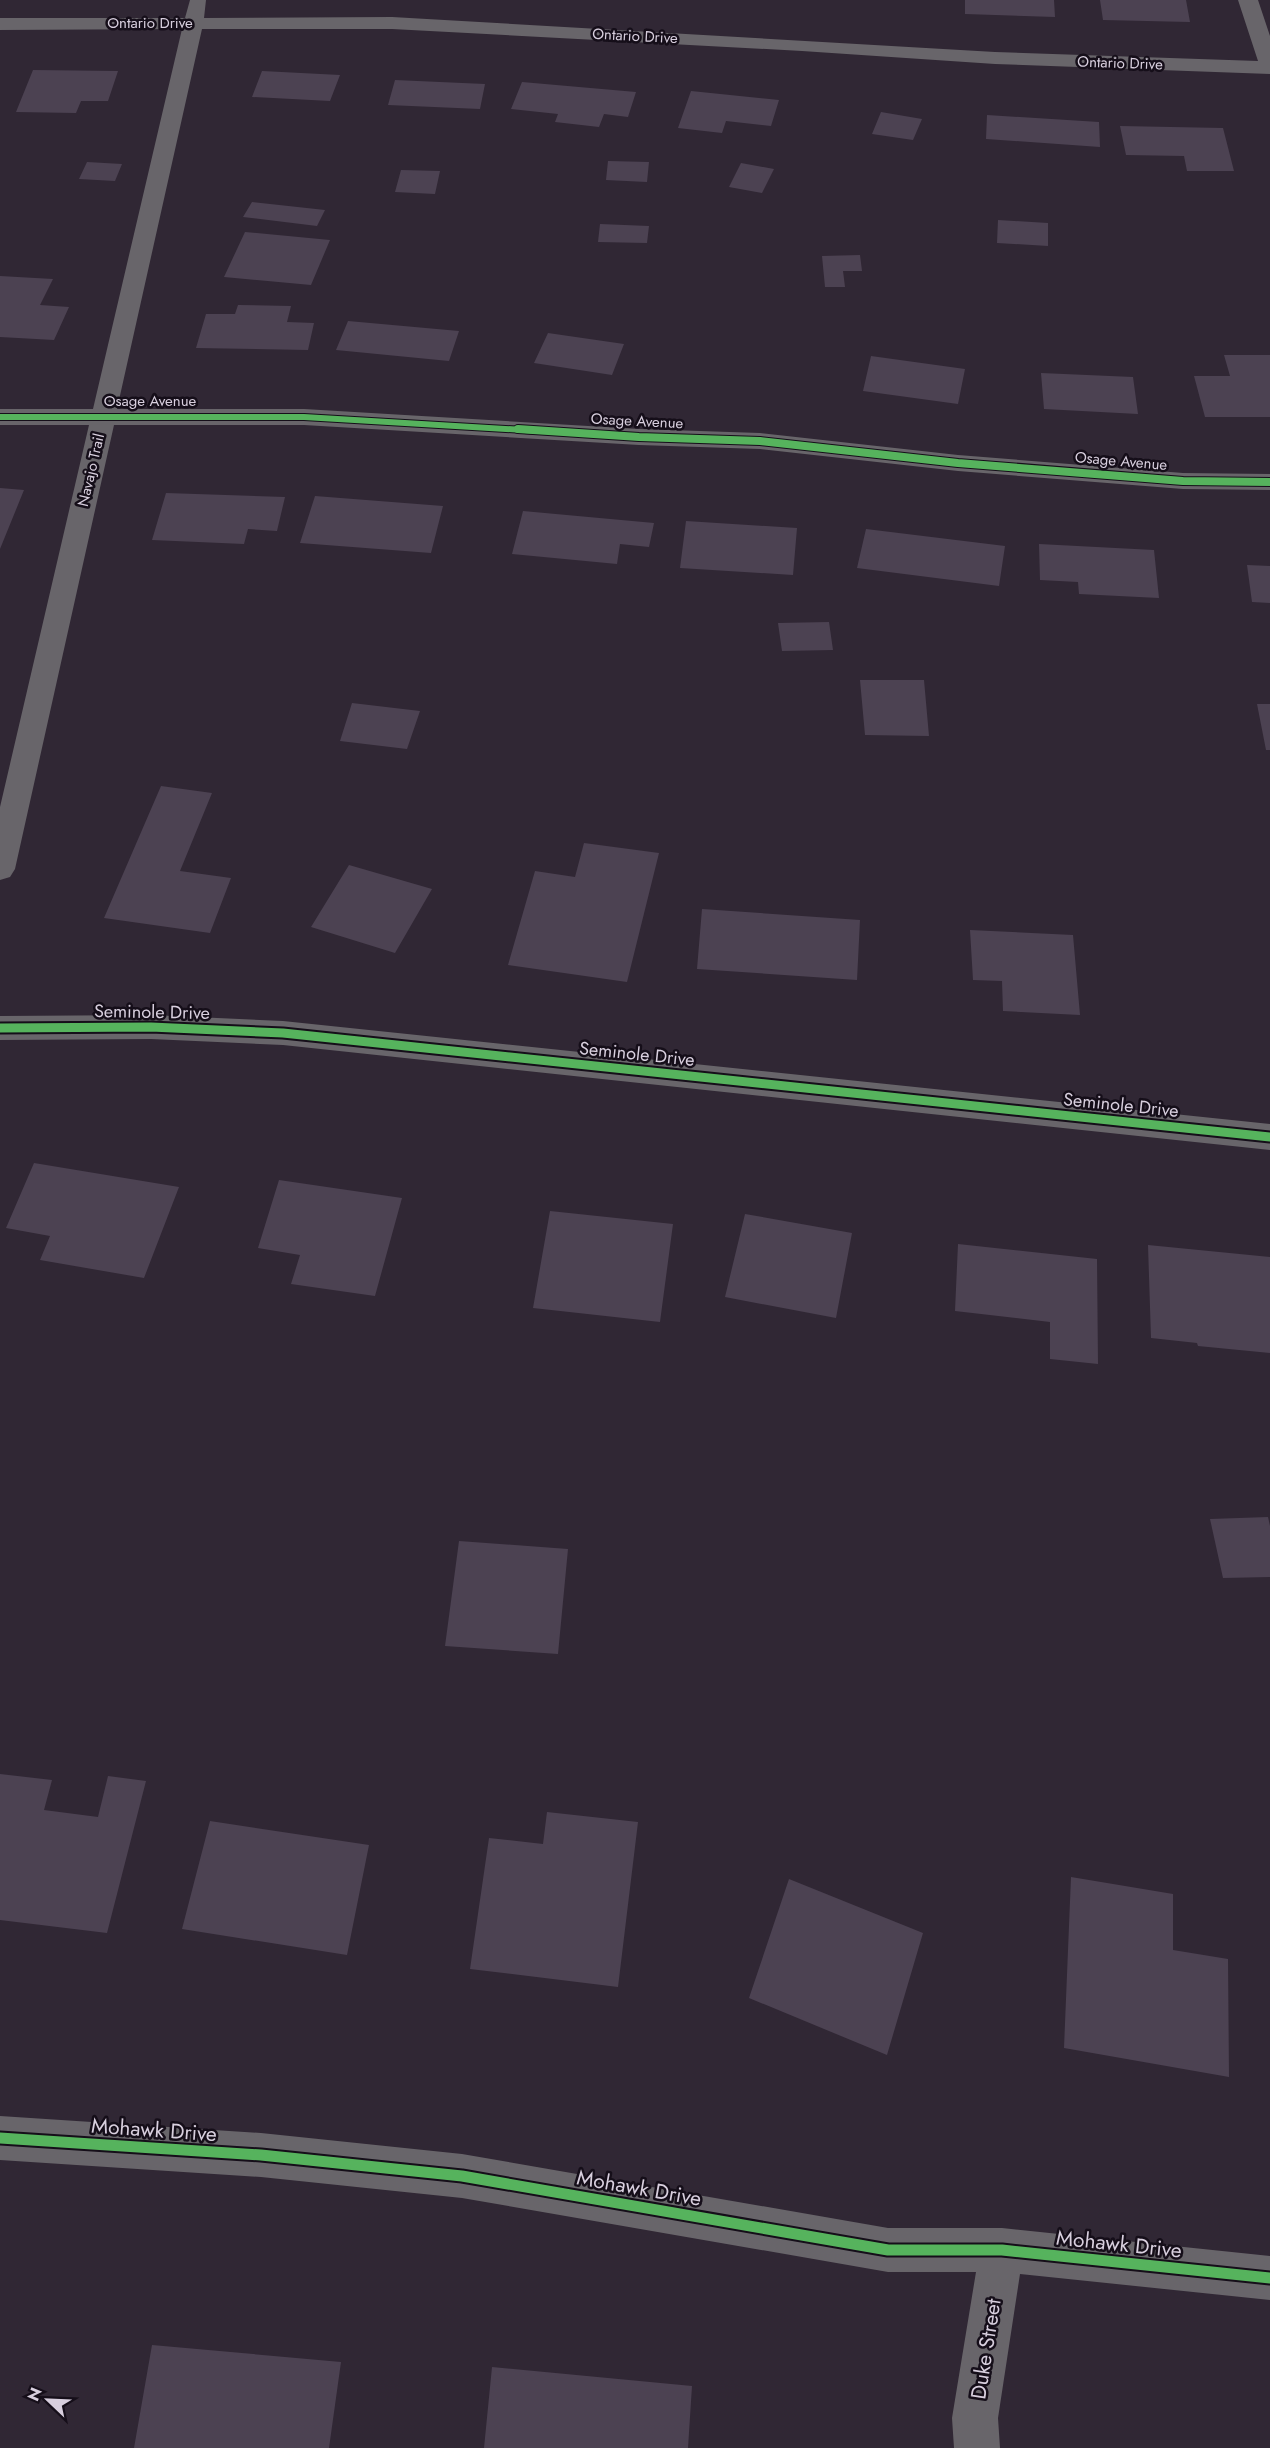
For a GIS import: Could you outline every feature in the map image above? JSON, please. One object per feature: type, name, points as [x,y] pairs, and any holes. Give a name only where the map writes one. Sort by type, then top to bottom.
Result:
[{"type":"street","points":[[1248,0],[1270,67]]},
{"type":"street","name":"Ontario Drive","points":[[0,24],[196,11],[995,58],[1270,67]]},
{"type":"street","name":"Navajo Trail","points":[[0,869],[196,11]]},
{"type":"street","name":"Osage Avenue","points":[[0,417],[304,417],[639,437],[760,441],[958,463],[1183,481],[1270,483]]},
{"type":"street","name":"Seminole Drive","points":[[0,1028],[151,1027],[283,1033],[1270,1137]]},
{"type":"street","name":"Mohawk Drive","points":[[0,2138],[261,2155],[462,2176],[888,2250],[1002,2250],[1270,2278]]},
{"type":"street","name":"Duke Street","points":[[977,2448],[975,2418],[1002,2250]]},
{"type":"building","points":[[965,0],[1054,0],[1055,17],[965,14]]},
{"type":"building","points":[[1100,0],[1186,0],[1190,22],[1103,20]]},
{"type":"building","points":[[33,70],[118,71],[108,101],[81,101],[76,113],[16,112]]},
{"type":"building","points":[[262,71],[340,75],[330,101],[252,97]]},
{"type":"building","points":[[395,80],[485,84],[480,109],[388,105]]},
{"type":"building","points":[[522,82],[636,92],[628,117],[604,114],[599,127],[555,122],[558,114],[511,109]]},
{"type":"building","points":[[691,91],[779,100],[771,126],[726,121],[722,133],[678,128]]},
{"type":"building","points":[[881,112],[922,119],[913,140],[872,134]]},
{"type":"building","points":[[987,115],[1099,122],[1100,147],[986,139]]},
{"type":"building","points":[[1120,126],[1223,128],[1234,171],[1187,171],[1184,156],[1126,155]]},
{"type":"building","points":[[608,161],[649,162],[647,182],[606,180]]},
{"type":"building","points":[[87,162],[122,164],[115,181],[79,179]]},
{"type":"building","points":[[741,163],[774,169],[762,193],[729,187]]},
{"type":"building","points":[[401,170],[440,171],[435,194],[395,192]]},
{"type":"building","points":[[252,202],[325,210],[317,226],[243,217]]},
{"type":"building","points":[[998,220],[1048,223],[1048,246],[997,243]]},
{"type":"building","points":[[600,224],[649,226],[647,243],[598,242]]},
{"type":"building","points":[[245,232],[330,240],[311,285],[224,277]]},
{"type":"building","points":[[860,255],[862,271],[843,271],[845,287],[825,287],[822,256]]},
{"type":"building","points":[[0,276],[53,279],[40,305],[69,307],[54,340],[0,337]]},
{"type":"building","points":[[238,305],[291,306],[287,322],[314,323],[308,350],[196,348],[206,314],[235,314]]},
{"type":"building","points":[[348,321],[459,331],[449,361],[336,350]]},
{"type":"building","points":[[548,333],[624,344],[612,375],[534,363]]},
{"type":"building","points":[[1224,355],[1270,355],[1270,417],[1205,417],[1194,376],[1230,376]]},
{"type":"building","points":[[871,356],[965,369],[958,404],[863,391]]},
{"type":"building","points":[[1041,373],[1133,377],[1138,414],[1044,409]]},
{"type":"building","points":[[0,488],[24,490],[0,549]]},
{"type":"building","points":[[166,493],[285,497],[277,531],[248,529],[244,544],[152,540]]},
{"type":"building","points":[[315,496],[443,506],[431,553],[300,543]]},
{"type":"building","points":[[523,511],[654,523],[649,547],[620,544],[617,564],[512,554]]},
{"type":"building","points":[[686,521],[797,528],[793,575],[680,568]]},
{"type":"building","points":[[866,529],[1005,546],[999,586],[857,568]]},
{"type":"building","points":[[1039,544],[1154,550],[1159,598],[1079,594],[1078,582],[1040,580]]},
{"type":"building","points":[[1247,565],[1270,566],[1270,603],[1252,602]]},
{"type":"building","points":[[829,622],[833,650],[782,651],[778,623]]},
{"type":"building","points":[[860,680],[924,680],[929,736],[865,735]]},
{"type":"building","points":[[352,703],[420,711],[407,749],[340,741]]},
{"type":"building","points":[[1257,704],[1270,704],[1270,750],[1266,750]]},
{"type":"building","points":[[161,786],[212,793],[180,871],[231,878],[210,933],[104,918]]},
{"type":"building","points":[[584,843],[659,853],[627,982],[508,965],[535,871],[575,877]]},
{"type":"building","points":[[349,865],[432,889],[395,953],[311,927]]},
{"type":"building","points":[[702,909],[860,920],[857,980],[697,969]]},
{"type":"building","points":[[970,930],[1073,935],[1080,1015],[1003,1011],[1002,981],[973,980]]},
{"type":"building","points":[[34,1163],[179,1187],[144,1278],[40,1260],[50,1236],[6,1228]]},
{"type":"building","points":[[279,1180],[402,1198],[375,1296],[291,1284],[300,1255],[258,1248]]},
{"type":"building","points":[[550,1211],[673,1224],[660,1322],[533,1308]]},
{"type":"building","points":[[745,1214],[852,1233],[836,1318],[725,1297]]},
{"type":"building","points":[[958,1244],[1097,1259],[1098,1364],[1050,1359],[1050,1322],[955,1311]]},
{"type":"building","points":[[1148,1245],[1270,1257],[1270,1353],[1198,1346],[1197,1343],[1151,1338]]},
{"type":"building","points":[[1268,1517],[1270,1577],[1223,1578],[1210,1519]]},
{"type":"building","points":[[459,1541],[568,1549],[558,1654],[445,1646]]},
{"type":"building","points":[[0,1774],[52,1780],[44,1810],[98,1817],[108,1776],[146,1781],[107,1933],[0,1920]]},
{"type":"building","points":[[547,1812],[638,1822],[618,1987],[470,1969],[489,1838],[543,1844]]},
{"type":"building","points":[[210,1821],[369,1845],[347,1955],[182,1929]]},
{"type":"building","points":[[1071,1877],[1173,1894],[1173,1950],[1228,1959],[1229,2077],[1064,2048]]},
{"type":"building","points":[[789,1879],[923,1933],[887,2055],[749,1998]]},
{"type":"building","points":[[152,2345],[341,2362],[329,2448],[134,2448]]},
{"type":"building","points":[[492,2367],[692,2386],[688,2448],[484,2448]]},
{"type":"cycle path","points":[[0,417],[304,417],[639,437],[760,441],[958,463],[1183,481],[1270,482]]},
{"type":"cycle path","points":[[0,1028],[151,1027],[283,1033],[1270,1137]]},
{"type":"cycle path","points":[[0,2138],[261,2155],[462,2176],[888,2250],[1002,2250],[1270,2278]]}]
